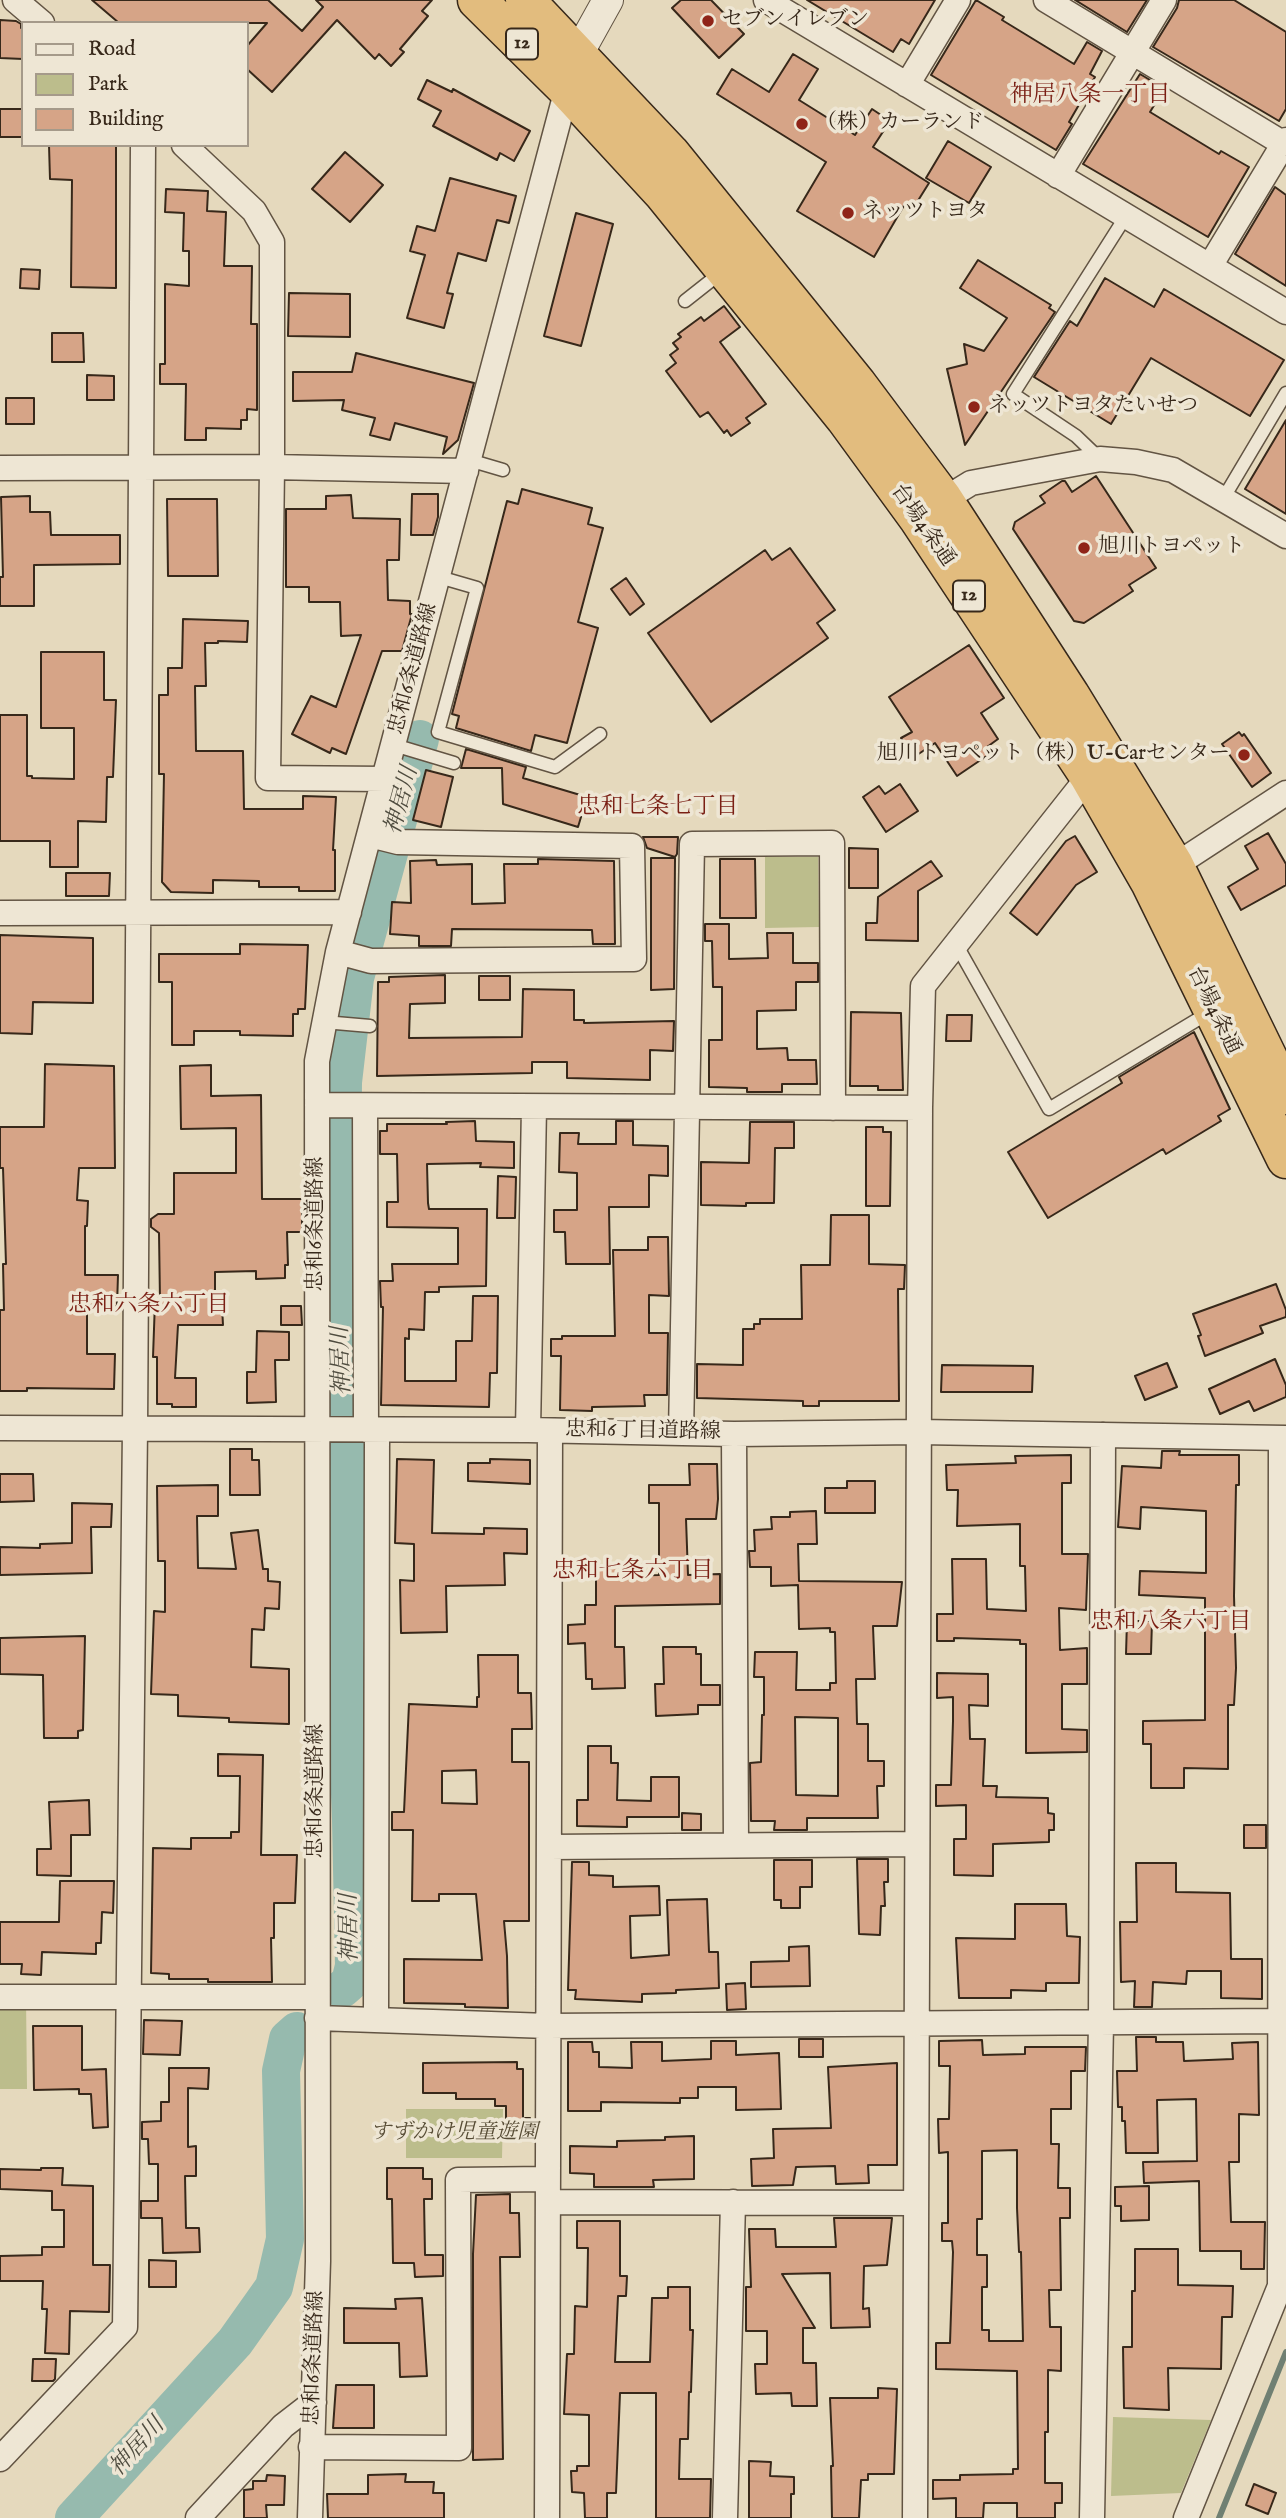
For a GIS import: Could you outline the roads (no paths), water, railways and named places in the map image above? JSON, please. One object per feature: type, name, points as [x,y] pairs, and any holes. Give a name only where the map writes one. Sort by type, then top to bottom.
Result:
[{"type":"highway","name":"台場4条通","points":[[477,0],[573,71],[670,153],[857,384],[930,508],[1098,765],[1162,874],[1226,1004],[1286,1159]]},
{"type":"highway","name":"台場4条通","points":[[525,0],[573,71],[663,193],[845,418],[930,508]]},
{"type":"highway","name":"台場4条通","points":[[1226,1004],[1286,1095]]},
{"type":"street","points":[[15,0],[40,21]]},
{"type":"street","points":[[573,71],[608,0]]},
{"type":"street","points":[[766,0],[1286,312]]},
{"type":"street","points":[[907,85],[958,0]]},
{"type":"street","points":[[1046,0],[1133,52],[1282,155],[1210,266]]},
{"type":"street","points":[[1058,176],[1164,0]]},
{"type":"street","name":"忠和6条道路線","points":[[310,2518],[318,2261],[317,2008],[351,1430],[342,1106],[317,1061],[352,956],[349,912],[383,838],[385,779],[400,748],[573,71]]},
{"type":"street","points":[[0,2459],[125,2327],[135,1428],[143,147]]},
{"type":"street","points":[[186,147],[254,211],[272,242],[268,778],[385,779]]},
{"type":"street","points":[[930,508],[971,483],[1100,459],[1136,462],[1173,470],[1286,536]]},
{"type":"street","points":[[0,468],[472,465]]},
{"type":"street","points":[[915,2518],[920,1108],[923,986],[1098,765]]},
{"type":"street","points":[[1162,874],[1286,793]]},
{"type":"street","points":[[352,956],[634,959],[632,846],[383,838]]},
{"type":"street","points":[[681,1433],[692,844],[832,843],[834,1108]]},
{"type":"street","points":[[0,913],[349,912]]},
{"type":"street","points":[[376,2019],[351,1430],[342,1106],[920,1108]]},
{"type":"street","points":[[534,1107],[550,1847],[547,2518]]},
{"type":"street","name":"忠和6丁目道路線","points":[[0,1428],[734,1434],[919,1432],[1284,1438]]},
{"type":"street","points":[[734,1434],[736,1846]]},
{"type":"street","points":[[1092,2518],[1101,2023],[1103,1435]]},
{"type":"street","points":[[1186,2518],[1280,2286],[1283,2120],[1281,2021],[1284,1438]]},
{"type":"street","points":[[550,1847],[917,1844]]},
{"type":"street","points":[[0,1997],[129,1997],[317,2008],[376,2019],[548,2026],[1281,2021]]},
{"type":"street","points":[[311,2447],[459,2448],[458,2180],[547,2191],[733,2202],[915,2203]]},
{"type":"street","points":[[725,2518],[733,2202]]},
{"type":"street","points":[[198,2518],[283,2426],[314,2402]]},
{"type":"lane","points":[[1100,459],[1076,436],[1013,394],[1126,216]]},
{"type":"lane","points":[[685,300],[726,269]]},
{"type":"lane","points":[[1223,499],[1286,393]]},
{"type":"lane","points":[[472,465],[503,470]]},
{"type":"lane","points":[[445,578],[477,588],[438,732],[555,767],[600,734]]},
{"type":"lane","points":[[400,748],[454,763]]},
{"type":"lane","points":[[956,944],[1049,1110],[1226,1004]]},
{"type":"lane","points":[[330,1023],[366,1025]]},
{"type":"waterway","name":"神居川","points":[[342,1989],[350,1982],[354,1966],[344,1638],[347,1458],[341,1311],[343,1082],[355,978],[420,739]]},
{"type":"waterway","name":"神居川","points":[[74,2518],[235,2342],[274,2287],[285,2239],[281,2071],[288,2039],[297,2031]]},
{"type":"waterway","points":[[1219,2518],[1286,2352]]},
{"type":"place","name":"セブンイレブン","points":[[708,21]]},
{"type":"place","name":"（株）カーランド","points":[[802,124]]},
{"type":"place","name":"ネッツトヨタ","points":[[848,213]]},
{"type":"place","name":"ネッツトヨタたいせつ","points":[[974,407]]},
{"type":"place","name":"旭川トヨペット","points":[[1084,548]]},
{"type":"place","name":"旭川トヨペット（株）U-Carセンター","points":[[1244,755]]},
{"type":"district","name":"神居八条一丁目","points":[[1090,96]]},
{"type":"district","name":"忠和七条七丁目","points":[[658,808]]},
{"type":"district","name":"忠和六条六丁目","points":[[149,1306]]},
{"type":"district","name":"忠和七条六丁目","points":[[633,1572]]},
{"type":"district","name":"忠和八条六丁目","points":[[1171,1623]]},
{"type":"park label","name":"すずかけ児童遊園","points":[[454,2134]]}]
